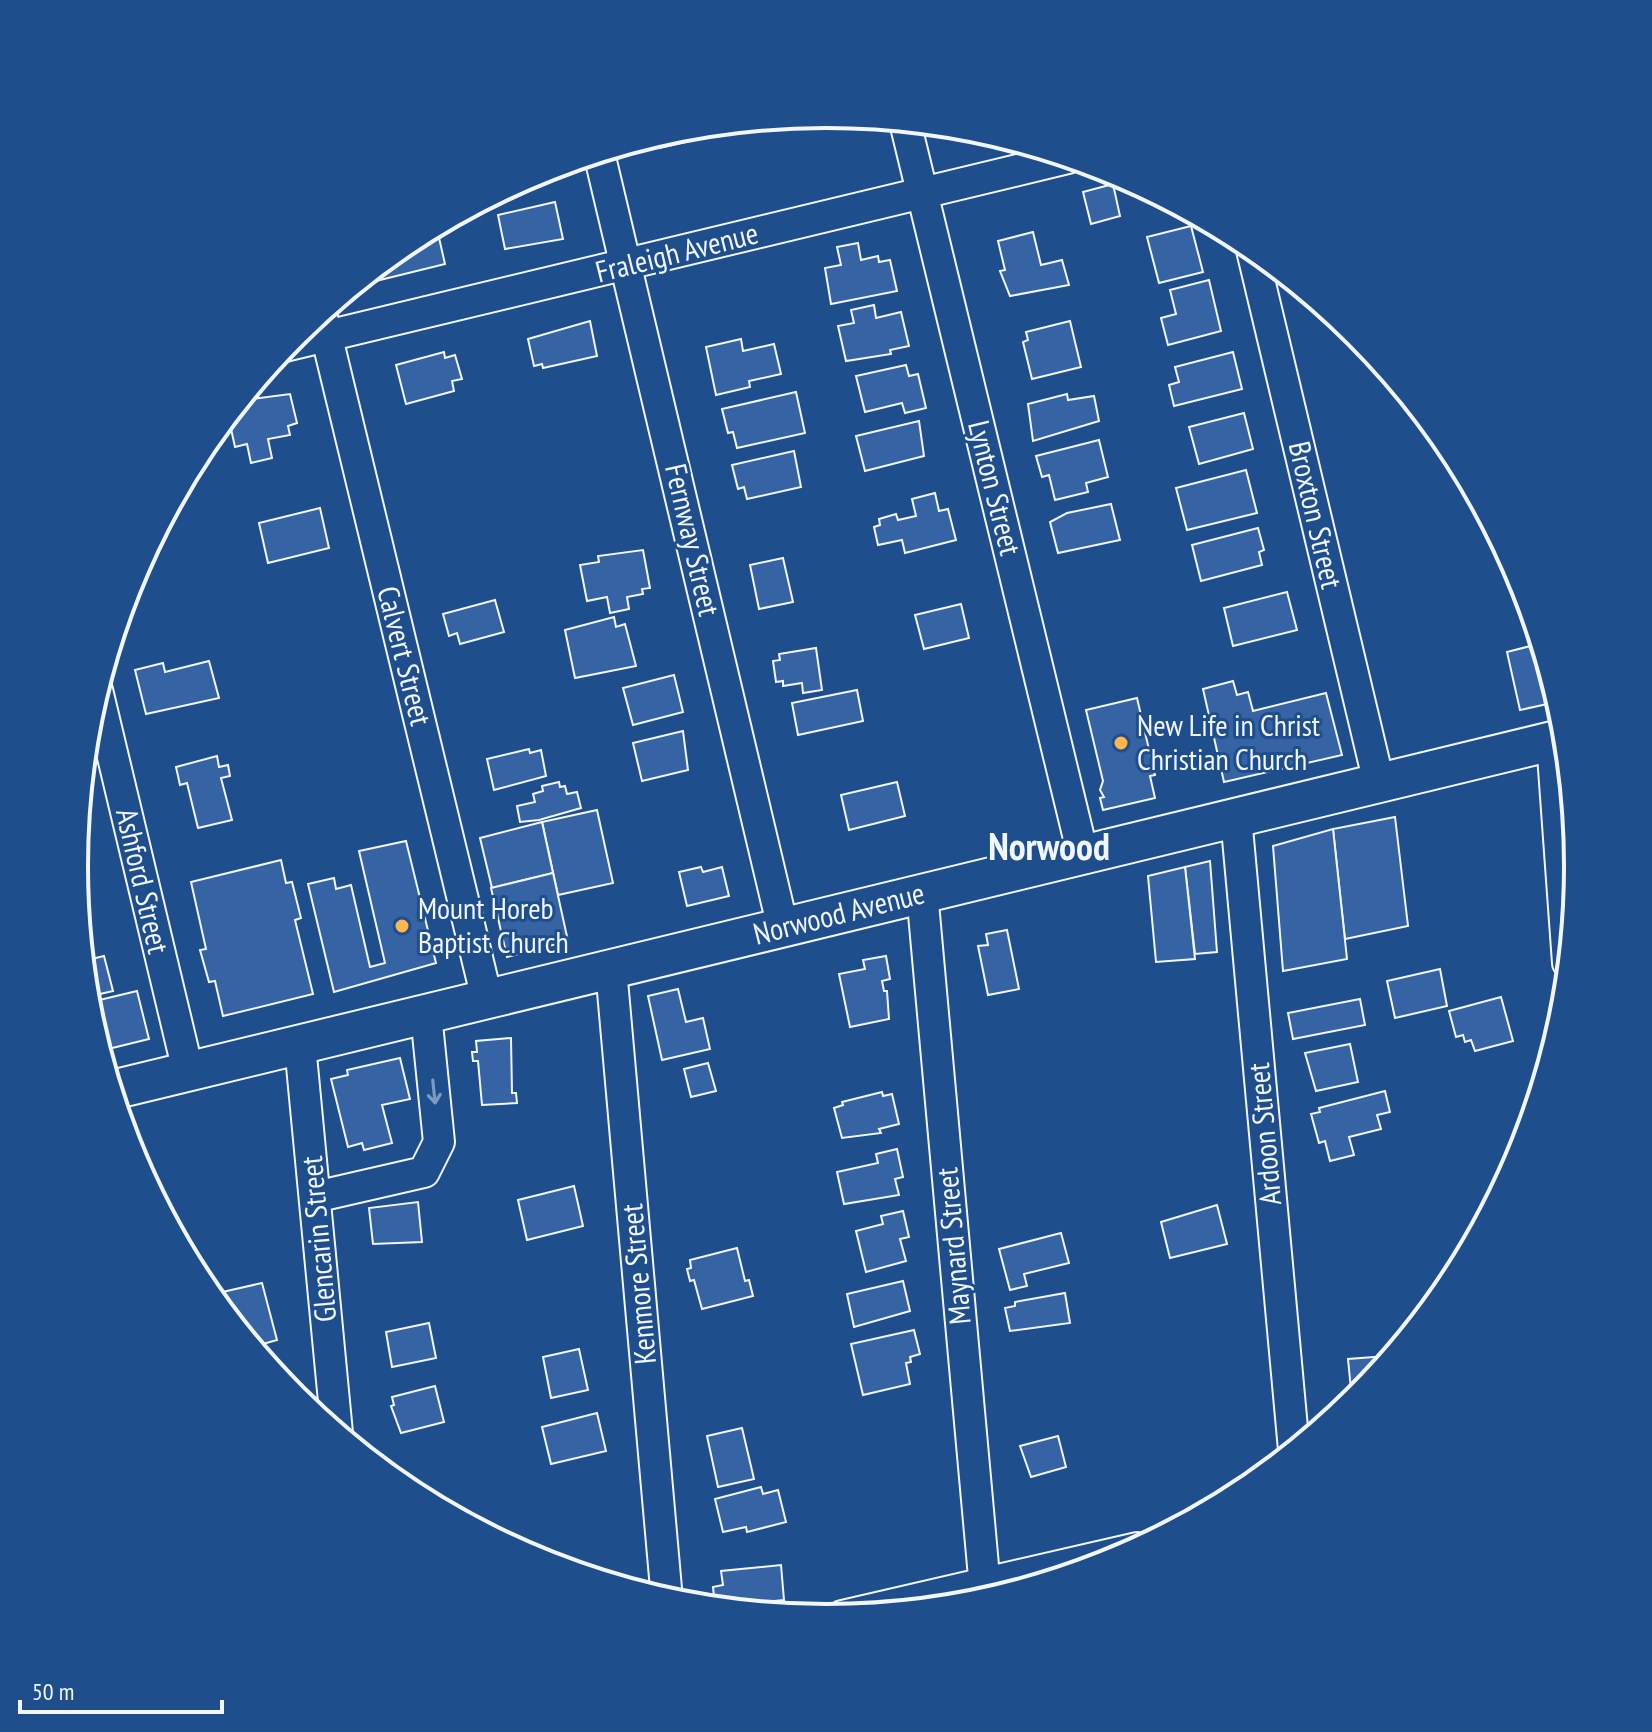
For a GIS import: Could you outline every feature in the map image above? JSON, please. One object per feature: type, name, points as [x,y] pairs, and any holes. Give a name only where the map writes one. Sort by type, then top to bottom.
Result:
[{"type":"main road","name":"Norwood Avenue","points":[[122,1087],[1553,741]]},
{"type":"street","name":"Lynton Street","points":[[908,133],[1083,855]]},
{"type":"street","name":"Fernway Street","points":[[602,163],[783,928]]},
{"type":"street","name":"Fraleigh Avenue","points":[[324,325],[627,265],[1049,163]]},
{"type":"street","name":"Broxton Street","points":[[1256,267],[1379,783]]},
{"type":"street","name":"Calvert Street","points":[[323,326],[487,999]]},
{"type":"street","name":"Ashford Street","points":[[103,716],[188,1071]]},
{"type":"street","points":[[1561,805],[1564,870]]},
{"type":"street","name":"Ardoon Street","points":[[1236,817],[1293,1437]]},
{"type":"street","name":"Maynard Street","points":[[922,892],[986,1586]]},
{"type":"street","name":"Kenmore Street","points":[[611,969],[666,1586]]},
{"type":"street","points":[[315,1197],[424,1172],[435,1155],[439,1142],[426,1014]]},
{"type":"street","name":"Glencarin Street","points":[[300,1045],[336,1418]]},
{"type":"building","points":[[1114,187],[1120,216],[1091,224],[1083,192]]},
{"type":"building","points":[[555,202],[563,239],[505,249],[498,215]]},
{"type":"building","points":[[1191,226],[1203,272],[1159,283],[1147,237]]},
{"type":"building","points":[[1033,232],[1041,265],[1062,260],[1069,285],[1010,296],[1000,271],[1005,270],[998,241]]},
{"type":"building","points":[[439,238],[445,264],[377,281]]},
{"type":"building","points":[[858,243],[861,260],[878,256],[879,262],[890,260],[897,291],[831,304],[825,268],[841,265],[837,247]]},
{"type":"building","points":[[1209,280],[1221,331],[1168,345],[1161,318],[1176,314],[1170,290]]},
{"type":"building","points":[[874,305],[876,318],[901,312],[909,346],[890,350],[891,354],[846,361],[838,326],[854,323],[851,310]]},
{"type":"building","points":[[590,321],[597,356],[543,368],[542,364],[534,366],[528,339]]},
{"type":"building","points":[[1070,321],[1081,367],[1032,379],[1023,342],[1028,340],[1026,332]]},
{"type":"building","points":[[741,339],[743,351],[774,344],[781,374],[749,381],[750,387],[716,395],[706,347]]},
{"type":"building","points":[[444,352],[445,358],[455,355],[462,379],[452,381],[454,391],[406,404],[396,365]]},
{"type":"building","points":[[1233,352],[1242,389],[1174,406],[1169,385],[1179,382],[1175,367]]},
{"type":"building","points":[[906,365],[909,376],[918,374],[926,408],[905,413],[902,403],[865,412],[856,376]]},
{"type":"building","points":[[796,392],[805,433],[737,448],[733,432],[728,433],[722,409]]},
{"type":"building","points":[[290,394],[297,423],[288,426],[290,435],[268,439],[272,458],[251,463],[247,444],[235,447],[231,430],[256,399]]},
{"type":"building","points":[[1067,394],[1068,400],[1094,396],[1099,421],[1033,441],[1028,404]]},
{"type":"building","points":[[1244,413],[1253,449],[1199,464],[1189,427]]},
{"type":"building","points":[[919,421],[924,456],[865,471],[856,436]]},
{"type":"building","points":[[1099,440],[1108,477],[1086,483],[1088,492],[1055,500],[1049,475],[1042,477],[1036,456]]},
{"type":"building","points":[[794,451],[801,487],[747,499],[744,487],[738,489],[732,465]]},
{"type":"building","points":[[1246,470],[1257,513],[1187,530],[1176,488]]},
{"type":"building","points":[[935,493],[939,511],[948,509],[956,540],[905,553],[902,540],[878,545],[874,527],[880,525],[879,519],[896,514],[898,520],[916,516],[912,499]]},
{"type":"building","points":[[1111,504],[1120,540],[1058,553],[1050,522],[1067,513]]},
{"type":"building","points":[[320,508],[329,548],[268,563],[259,523]]},
{"type":"building","points":[[1258,528],[1264,550],[1259,552],[1262,565],[1201,581],[1192,545]]},
{"type":"building","points":[[643,550],[650,588],[642,589],[643,594],[627,597],[629,609],[610,613],[607,597],[587,601],[580,565],[599,562],[598,556]]},
{"type":"building","points":[[783,558],[793,602],[759,609],[750,565]]},
{"type":"building","points":[[1287,592],[1297,630],[1233,646],[1224,608]]},
{"type":"building","points":[[495,600],[504,632],[460,644],[457,633],[449,636],[443,614]]},
{"type":"building","points":[[961,604],[969,638],[924,649],[915,615]]},
{"type":"building","points":[[614,617],[616,627],[625,624],[636,666],[575,678],[565,630]]},
{"type":"building","points":[[1530,646],[1546,704],[1520,710],[1507,652]]},
{"type":"building","points":[[816,648],[822,690],[803,693],[802,683],[783,686],[783,681],[776,682],[773,661],[780,660],[779,654]]},
{"type":"building","points":[[209,661],[219,698],[146,714],[135,670],[163,663],[165,672]]},
{"type":"building","points":[[674,675],[683,712],[633,725],[623,688]]},
{"type":"building","points":[[1233,681],[1237,695],[1248,692],[1253,711],[1326,693],[1342,755],[1224,782],[1203,689]]},
{"type":"building","points":[[857,690],[863,721],[798,735],[792,703]]},
{"type":"building","name":"New Life in Christ Christian Church","points":[[1137,698],[1155,775],[1150,776],[1155,798],[1103,810],[1100,798],[1104,797],[1100,790],[1103,781],[1086,710]]},
{"type":"building","points":[[683,731],[688,770],[642,781],[633,743]]},
{"type":"building","points":[[529,749],[530,753],[541,750],[546,776],[494,790],[487,759]]},
{"type":"building","points":[[217,756],[219,767],[228,765],[230,776],[221,778],[232,820],[198,828],[187,783],[180,785],[176,767]]},
{"type":"building","points":[[559,782],[560,787],[565,786],[567,794],[577,792],[581,808],[520,822],[517,806],[535,802],[533,794],[543,791],[542,786]]},
{"type":"building","points":[[897,782],[905,816],[849,830],[841,795]]},
{"type":"building","points":[[597,810],[613,883],[558,895],[542,822]]},
{"type":"building","points":[[1395,817],[1408,926],[1345,939],[1333,829]]},
{"type":"building","points":[[542,822],[553,873],[492,888],[480,838]]},
{"type":"building","points":[[1333,829],[1347,959],[1283,971],[1273,846]]},
{"type":"building","name":"Mount Horeb Baptist Church","points":[[406,841],[436,963],[334,992],[308,884],[334,878],[336,889],[351,885],[370,967],[385,963],[359,851]]},
{"type":"building","points":[[281,860],[286,883],[292,882],[301,918],[295,920],[313,994],[223,1016],[215,981],[209,982],[200,950],[206,949],[191,882]]},
{"type":"building","points":[[1210,861],[1217,952],[1195,954],[1185,867]]},
{"type":"building","points":[[701,867],[703,872],[722,867],[729,896],[687,906],[679,872]]},
{"type":"building","points":[[1185,867],[1195,959],[1156,962],[1148,876]]},
{"type":"building","points":[[553,873],[568,941],[507,957],[491,888]]},
{"type":"building","points":[[1007,930],[1019,989],[988,995],[978,946],[988,945],[986,934]]},
{"type":"building","points":[[104,956],[113,991],[99,994],[94,958]]},
{"type":"building","points":[[886,956],[890,979],[882,981],[884,991],[887,991],[889,1019],[850,1027],[839,974],[865,969],[863,960]]},
{"type":"building","points":[[1440,969],[1447,1006],[1395,1018],[1387,981]]},
{"type":"building","points":[[678,989],[686,1022],[703,1018],[710,1049],[662,1060],[648,996]]},
{"type":"building","points":[[137,991],[149,1039],[111,1048],[100,1000]]},
{"type":"building","points":[[1501,997],[1513,1041],[1475,1051],[1471,1040],[1465,1042],[1463,1035],[1456,1037],[1449,1011]]},
{"type":"building","points":[[1360,999],[1365,1025],[1293,1039],[1288,1013]]},
{"type":"building","points":[[511,1038],[512,1093],[516,1093],[517,1103],[482,1105],[478,1061],[473,1061],[472,1052],[477,1052],[476,1041]]},
{"type":"building","points":[[1350,1044],[1358,1082],[1316,1091],[1305,1053]]},
{"type":"building","points":[[400,1058],[410,1099],[382,1105],[392,1143],[364,1150],[362,1143],[348,1147],[331,1079],[348,1075],[347,1070]]},
{"type":"building","points":[[708,1063],[716,1091],[691,1097],[684,1069]]},
{"type":"building","points":[[1385,1091],[1390,1112],[1377,1115],[1381,1129],[1349,1137],[1354,1155],[1330,1161],[1325,1141],[1319,1143],[1311,1114],[1320,1112],[1319,1108]]},
{"type":"building","points":[[882,1092],[883,1096],[892,1094],[899,1124],[879,1129],[881,1133],[842,1138],[834,1108],[843,1105],[842,1102]]},
{"type":"building","points":[[897,1149],[903,1177],[895,1179],[899,1195],[844,1204],[837,1172],[878,1163],[876,1154]]},
{"type":"building","points":[[574,1186],[583,1226],[527,1240],[518,1200]]},
{"type":"building","points":[[418,1202],[422,1242],[373,1244],[369,1208]]},
{"type":"building","points":[[1217,1205],[1227,1244],[1170,1258],[1161,1222]]},
{"type":"building","points":[[903,1211],[909,1237],[900,1239],[906,1261],[866,1272],[856,1231],[883,1224],[881,1216]]},
{"type":"building","points":[[1061,1233],[1069,1263],[1024,1274],[1027,1286],[1010,1290],[999,1249]]},
{"type":"building","points":[[737,1248],[745,1281],[749,1280],[753,1296],[702,1309],[694,1280],[690,1281],[687,1269],[691,1268],[690,1260]]},
{"type":"building","points":[[903,1281],[910,1311],[854,1327],[847,1294]]},
{"type":"building","points":[[262,1283],[277,1340],[264,1344],[224,1292]]},
{"type":"building","points":[[1065,1293],[1070,1323],[1010,1331],[1005,1308],[1015,1306],[1015,1302]]},
{"type":"building","points":[[429,1323],[436,1358],[392,1367],[386,1332]]},
{"type":"building","points":[[914,1330],[920,1354],[910,1357],[911,1362],[906,1363],[910,1384],[863,1395],[851,1344]]},
{"type":"building","points":[[579,1349],[588,1390],[551,1398],[543,1357]]},
{"type":"building","points":[[1377,1357],[1351,1385],[1348,1359]]},
{"type":"building","points":[[435,1386],[444,1422],[401,1433],[391,1406],[394,1405],[392,1397]]},
{"type":"building","points":[[597,1413],[606,1451],[551,1464],[542,1427]]},
{"type":"building","points":[[742,1428],[754,1479],[718,1487],[707,1436]]},
{"type":"building","points":[[1058,1436],[1066,1467],[1031,1477],[1020,1446]]},
{"type":"building","points":[[761,1487],[763,1494],[778,1490],[786,1522],[747,1532],[746,1527],[723,1532],[715,1499]]},
{"type":"building","points":[[781,1565],[784,1600],[714,1595],[713,1587],[723,1585],[721,1571]]},
{"type":"place","name":"New Life in Christ Christian Church","points":[[1121,743]]},
{"type":"place","name":"Mount Horeb Baptist Church","points":[[402,926]]},
{"type":"district","name":"Norwood","points":[[1049,847]]}]
